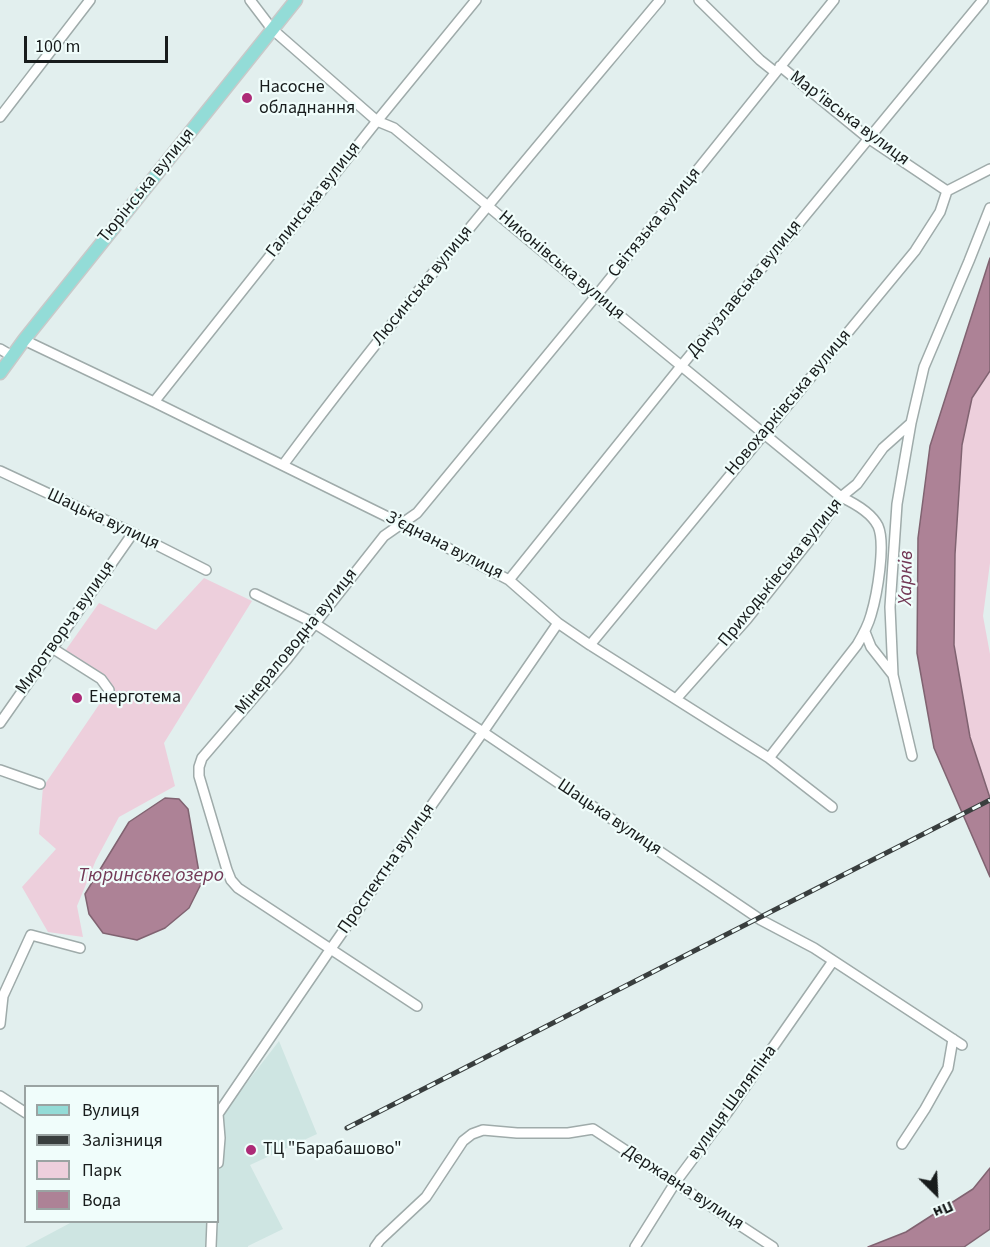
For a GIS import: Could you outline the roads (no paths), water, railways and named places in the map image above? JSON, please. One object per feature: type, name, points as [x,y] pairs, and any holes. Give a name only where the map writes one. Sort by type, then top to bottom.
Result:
[{"type":"main road","name":"Тюрінська вулиця","points":[[0,373],[296,0]]},
{"type":"street","points":[[0,117],[90,0]]},
{"type":"street","name":"Никонівська вулиця","points":[[250,0],[272,29],[377,121],[394,128],[841,497],[868,514],[878,526],[881,560],[872,614],[866,632]]},
{"type":"street","name":"Галинська вулиця","points":[[154,402],[476,0]]},
{"type":"street","name":"Люсинська вулиця","points":[[283,465],[321,414],[488,206],[660,0]]},
{"type":"street","name":"Мар'ївська вулиця","points":[[699,0],[760,60],[777,69],[868,138],[947,191]]},
{"type":"street","name":"Світязька вулиця","points":[[402,524],[417,513],[596,296],[834,0]]},
{"type":"street","name":"Донузлавська вулиця","points":[[509,580],[682,365],[983,0]]},
{"type":"street","points":[[947,191],[990,169]]},
{"type":"street","name":"Новохарківська вулиця","points":[[590,645],[915,251],[940,212],[947,191]]},
{"type":"street","points":[[912,756],[893,675],[890,607],[897,504],[911,423],[924,367],[990,208]]},
{"type":"street","name":"З’єднана вулиця","points":[[24,340],[283,465],[509,580],[558,623],[770,758],[832,807]]},
{"type":"street","points":[[0,349],[12,356]]},
{"type":"street","name":"Приходьківська вулиця","points":[[676,699],[747,619],[841,497],[857,484],[883,448],[911,423]]},
{"type":"street","name":"Шацька вулиця","points":[[0,471],[206,570]]},
{"type":"street","name":"Мінераловодна вулиця","points":[[330,950],[238,888],[231,880],[226,870],[199,776],[200,767],[202,758],[208,750],[287,659],[384,536],[402,524]]},
{"type":"street","name":"Миротворча вулиця","points":[[0,723],[133,533]]},
{"type":"street","name":"Шацька вулиця","points":[[255,594],[314,623],[483,732],[761,920],[814,948],[962,1045]]},
{"type":"street","name":"Проспектна вулиця","points":[[219,1113],[558,623]]},
{"type":"street","points":[[866,632],[871,647],[893,675]]},
{"type":"street","points":[[770,758],[866,632]]},
{"type":"street","points":[[858,645],[871,647]]},
{"type":"street","points":[[52,648],[101,679],[109,690]]},
{"type":"street","points":[[0,770],[40,784]]},
{"type":"street","points":[[0,1024],[3,996],[31,935],[80,948]]},
{"type":"street","points":[[330,950],[417,1006]]},
{"type":"street","name":"вулиця Шаляпіна","points":[[635,1247],[675,1183],[833,961]]},
{"type":"street","points":[[902,1144],[948,1068],[952,1039]]},
{"type":"street","points":[[0,1096],[24,1112]]},
{"type":"street","points":[[219,1126],[219,1150]]},
{"type":"street","name":"Державна вулиця","points":[[375,1247],[426,1197],[463,1141],[472,1134],[483,1131],[568,1133],[593,1129],[773,1247]]},
{"type":"street","points":[[211,1247],[212,1223]]},
{"type":"water","points":[[990,258],[990,371],[972,398],[962,445],[955,554],[954,645],[970,737],[990,798],[990,877],[934,748],[917,653],[918,538],[930,446]]},
{"type":"water","name":"Тюринське озеро","points":[[165,798],[179,799],[188,809],[201,884],[189,908],[165,928],[137,940],[103,933],[89,914],[85,894],[129,822]]},
{"type":"water","points":[[990,1168],[990,1229],[964,1247],[868,1247],[906,1232],[973,1189]]},
{"type":"railway","points":[[347,1128],[990,800]]},
{"type":"place","name":"Насосне обладнання","points":[[247,98]]},
{"type":"place","name":"Енерготема","points":[[77,698]]},
{"type":"place","name":"ТЦ \"Барабашово\"","points":[[251,1150]]},
{"type":"water label","name":"Харків","points":[[907,578]]}]
